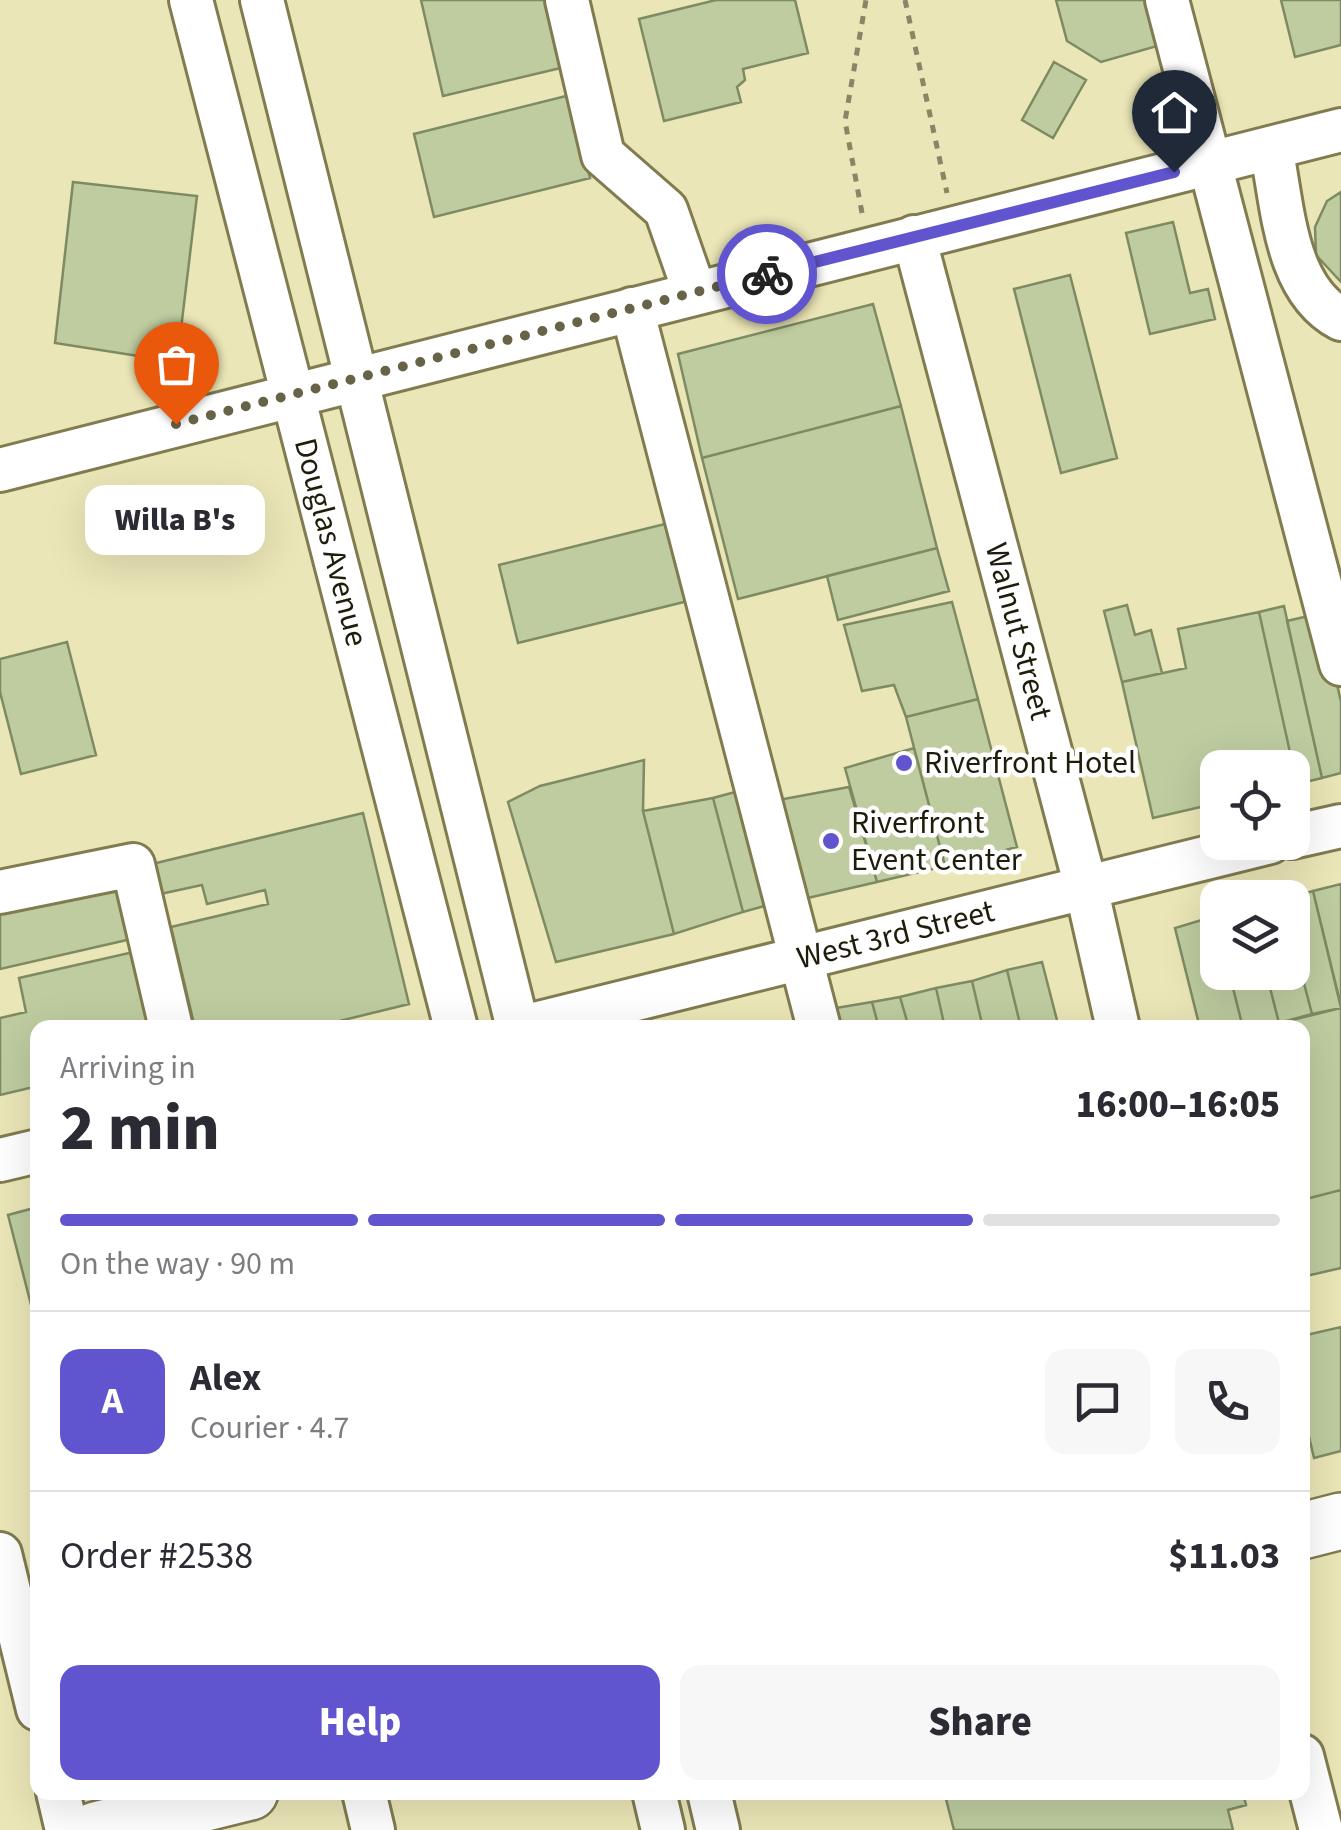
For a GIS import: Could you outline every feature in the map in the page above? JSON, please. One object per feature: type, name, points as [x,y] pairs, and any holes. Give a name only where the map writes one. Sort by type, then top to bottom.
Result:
[{"type":"highway","points":[[1310,1529],[1341,1522]]},
{"type":"highway","points":[[96,1830],[218,1800]]},
{"type":"street","name":"Douglas Avenue","points":[[191,0],[454,1020]]},
{"type":"street","name":"Douglas Avenue","points":[[262,0],[516,1020]]},
{"type":"street","points":[[567,0],[603,155],[666,210],[695,293]]},
{"type":"street","points":[[1167,0],[1341,664]]},
{"type":"street","points":[[0,470],[1341,130]]},
{"type":"street","points":[[1271,148],[1298,274],[1321,308],[1341,318]]},
{"type":"street","name":"Walnut Street","points":[[914,237],[1086,886],[1116,1020]]},
{"type":"street","points":[[632,309],[818,1020]]},
{"type":"street","points":[[1310,833],[1341,826]]},
{"type":"street","name":"West 3rd Street","points":[[551,1020],[1200,859]]},
{"type":"street","points":[[0,892],[133,865],[170,1020]]},
{"type":"street","points":[[0,1160],[30,1153]]},
{"type":"street","points":[[0,1554],[30,1676]]},
{"type":"street","points":[[1310,1786],[1322,1830]]},
{"type":"street","points":[[60,1800],[67,1830]]},
{"type":"street","points":[[366,1800],[373,1830]]},
{"type":"street","points":[[656,1800],[663,1830]]},
{"type":"street","points":[[711,1800],[718,1830]]},
{"type":"path","points":[[866,0],[845,121],[869,249]]},
{"type":"path","points":[[905,0],[956,226]]},
{"type":"building","points":[[421,0],[553,0],[569,66],[443,96]]},
{"type":"building","points":[[716,0],[795,0],[808,53],[743,69],[745,80],[737,87],[741,102],[664,121],[639,19]]},
{"type":"building","points":[[1056,0],[1163,0],[1175,41],[1101,62],[1067,41]]},
{"type":"building","points":[[1281,0],[1341,0],[1341,45],[1295,57]]},
{"type":"building","points":[[1054,62],[1086,80],[1053,138],[1022,120]]},
{"type":"building","points":[[570,95],[590,178],[434,217],[414,134]]},
{"type":"building","points":[[73,182],[197,196],[177,362],[55,343]]},
{"type":"building","points":[[1341,192],[1341,282],[1316,255],[1315,227],[1327,201]]},
{"type":"building","points":[[1173,222],[1190,293],[1208,289],[1215,319],[1150,334],[1126,233]]},
{"type":"building","points":[[1070,275],[1117,458],[1061,473],[1014,289]]},
{"type":"building","points":[[873,304],[901,406],[702,458],[678,354]]},
{"type":"building","points":[[901,406],[937,548],[738,599],[702,458]]},
{"type":"building","points":[[677,521],[696,599],[518,643],[499,565]]},
{"type":"building","points":[[937,548],[949,591],[838,620],[827,576]]},
{"type":"building","points":[[952,602],[978,699],[906,717],[894,685],[862,691],[844,625]]},
{"type":"building","points":[[1127,605],[1135,635],[1151,630],[1162,673],[1122,682],[1104,611]]},
{"type":"building","points":[[1284,606],[1322,778],[1310,781],[1310,750],[1289,750],[1259,612]]},
{"type":"building","points":[[1259,612],[1289,750],[1200,750],[1200,807],[1153,818],[1122,682],[1186,668],[1178,629]]},
{"type":"building","points":[[1321,613],[1341,702],[1341,773],[1322,778],[1287,621]]},
{"type":"building","points":[[67,642],[96,755],[21,774],[0,692],[0,659]]},
{"type":"building","points":[[978,699],[1017,847],[945,866],[906,717]]},
{"type":"building","points":[[914,748],[945,866],[877,882],[845,768]]},
{"type":"building","points":[[644,760],[643,811],[674,934],[556,962],[508,802],[540,786]]},
{"type":"building","points":[[849,787],[877,882],[799,900],[773,801]]},
{"type":"building","points":[[750,788],[779,902],[743,912],[713,798]]},
{"type":"building","points":[[713,798],[743,912],[674,934],[643,811]]},
{"type":"building","points":[[363,813],[409,1004],[344,1020],[193,1020],[171,927],[268,904],[265,890],[207,904],[202,885],[151,896],[144,866]]},
{"type":"building","points":[[127,881],[140,937],[0,969],[0,910]]},
{"type":"building","points":[[1341,884],[1341,1006],[1313,891]]},
{"type":"building","points":[[1313,891],[1341,1008],[1312,1014],[1306,990],[1310,990]]},
{"type":"building","points":[[1200,920],[1200,990],[1234,990],[1241,1020],[1198,1020],[1175,928]]},
{"type":"building","points":[[138,951],[154,1020],[30,1020],[30,1088],[0,1095],[0,1018],[26,1012],[19,978]]},
{"type":"building","points":[[1042,962],[1057,1020],[1019,1020],[1007,970]]},
{"type":"building","points":[[1007,970],[1019,1020],[981,1020],[972,981]]},
{"type":"building","points":[[972,981],[981,1020],[943,1020],[936,988]]},
{"type":"building","points":[[936,988],[943,1020],[907,1020],[900,997]]},
{"type":"building","points":[[1234,990],[1271,990],[1278,1020],[1241,1020]]},
{"type":"building","points":[[1271,990],[1306,990],[1312,1014],[1278,1020]]},
{"type":"building","points":[[900,997],[907,1020],[877,1020],[872,1002]]},
{"type":"building","points":[[872,1002],[877,1020],[832,1020],[830,1009]]},
{"type":"building","points":[[1341,1008],[1341,1190],[1310,1198],[1310,1020],[1292,1020]]},
{"type":"building","points":[[1341,1190],[1341,1268],[1310,1275],[1310,1198]]},
{"type":"building","points":[[30,1209],[30,1301],[8,1215]]},
{"type":"building","points":[[1341,1327],[1341,1451],[1314,1458],[1310,1441],[1310,1334]]},
{"type":"building","points":[[946,1800],[1245,1800],[1246,1805],[1228,1810],[1233,1830],[954,1830]]},
{"type":"way so far","points":[[176,424],[767,274]]},
{"type":"place","name":"Willa B's","points":[[176,424]]},
{"type":"place","name":"Riverfront Hotel","points":[[904,763]]},
{"type":"place","name":"Riverfront Event Center","points":[[831,841]]},
{"type":"route","points":[[767,274],[1174,172]]}]
